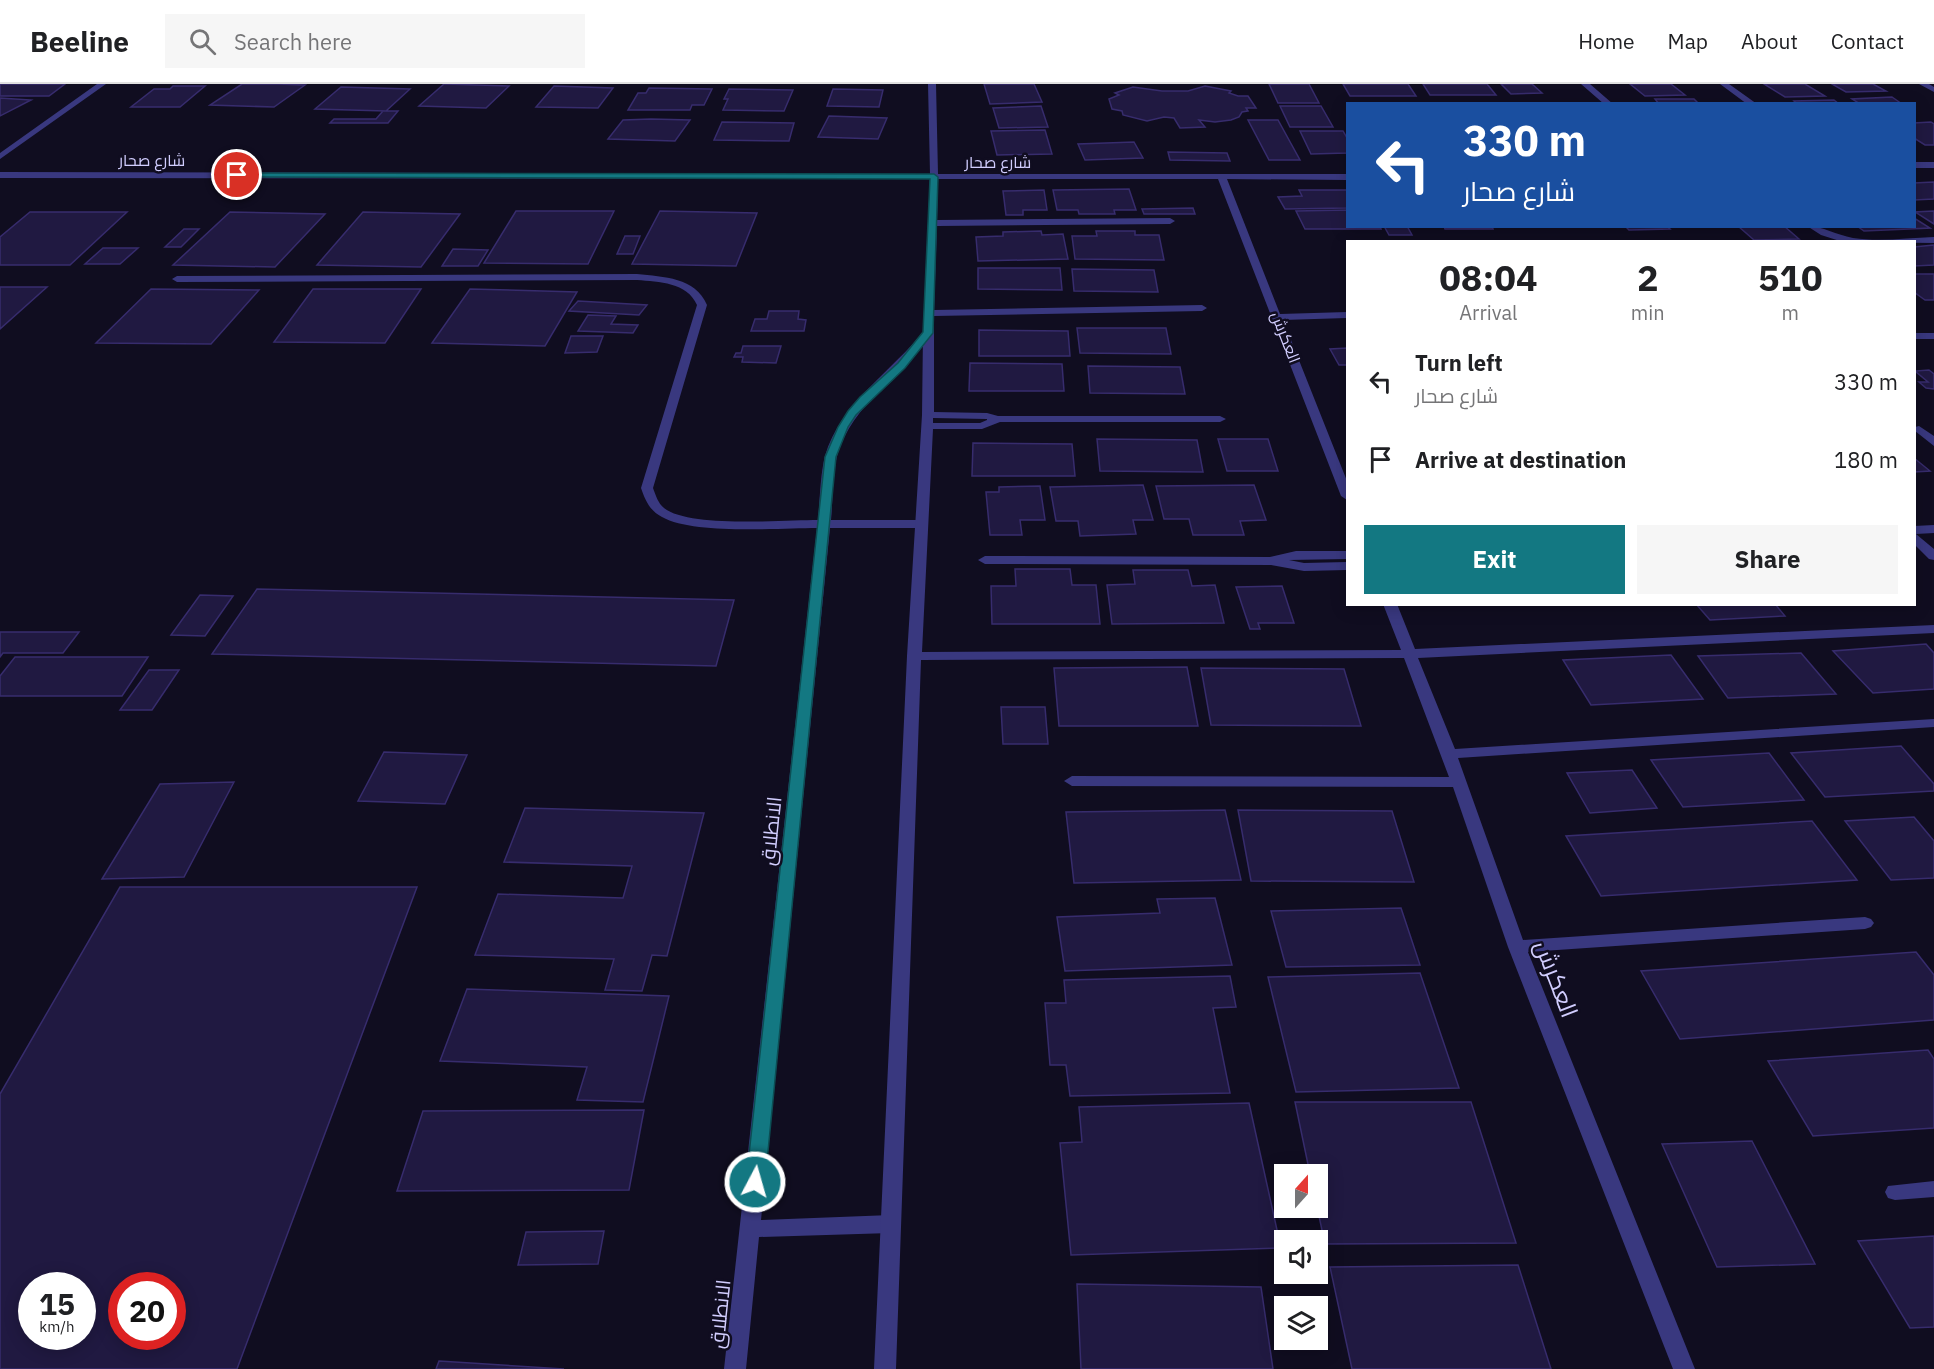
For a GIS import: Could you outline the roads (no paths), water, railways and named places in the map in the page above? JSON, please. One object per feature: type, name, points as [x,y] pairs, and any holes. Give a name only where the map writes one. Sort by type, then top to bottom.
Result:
[{"type":"street","points":[[0,157],[102,84]]},
{"type":"street","points":[[885,1369],[914,656],[920,524],[928,421],[928,333],[934,177],[932,84]]},
{"type":"street","points":[[1585,84],[1607,102]]},
{"type":"street","points":[[1724,84],[1750,102]]},
{"type":"street","points":[[1923,84],[1934,90]]},
{"type":"street","points":[[1916,165],[1934,165]]},
{"type":"street","name":"شارع صحار","points":[[0,175],[1346,177]]},
{"type":"street","name":"العكرش","points":[[1222,178],[1346,493]]},
{"type":"street","points":[[933,223],[1170,221]]},
{"type":"street","points":[[1815,228],[1827,235],[1857,240],[1934,240]]},
{"type":"street","points":[[177,279],[637,277],[689,287],[700,295],[702,305],[646,488],[650,501],[666,516],[700,524],[920,524]]},
{"type":"street","points":[[929,313],[1202,309]]},
{"type":"street","points":[[1278,317],[1346,315]]},
{"type":"street","name":"الانطلاق","points":[[735,1369],[831,457],[843,427],[863,399],[901,366],[928,333]]},
{"type":"street","points":[[1916,336],[1934,336]]},
{"type":"street","points":[[928,421],[982,426],[998,419],[1220,419]]},
{"type":"street","points":[[1919,429],[1934,442]]},
{"type":"street","points":[[1916,530],[1934,529]]},
{"type":"street","points":[[1916,539],[1934,556]]},
{"type":"street","points":[[1271,561],[1287,556],[1346,555]]},
{"type":"street","points":[[985,560],[1271,561],[1304,567],[1346,566]]},
{"type":"street","name":"العكرش","points":[[1391,606],[1449,754],[1517,947],[1684,1369]]},
{"type":"street","points":[[914,656],[1409,654],[1934,629]]},
{"type":"street","points":[[1449,754],[1934,723]]},
{"type":"street","points":[[1072,781],[1459,783]]},
{"type":"street","points":[[1517,947],[1865,923]]},
{"type":"street","points":[[1895,1192],[1934,1189]]},
{"type":"street","points":[[750,1229],[891,1224]]}]
